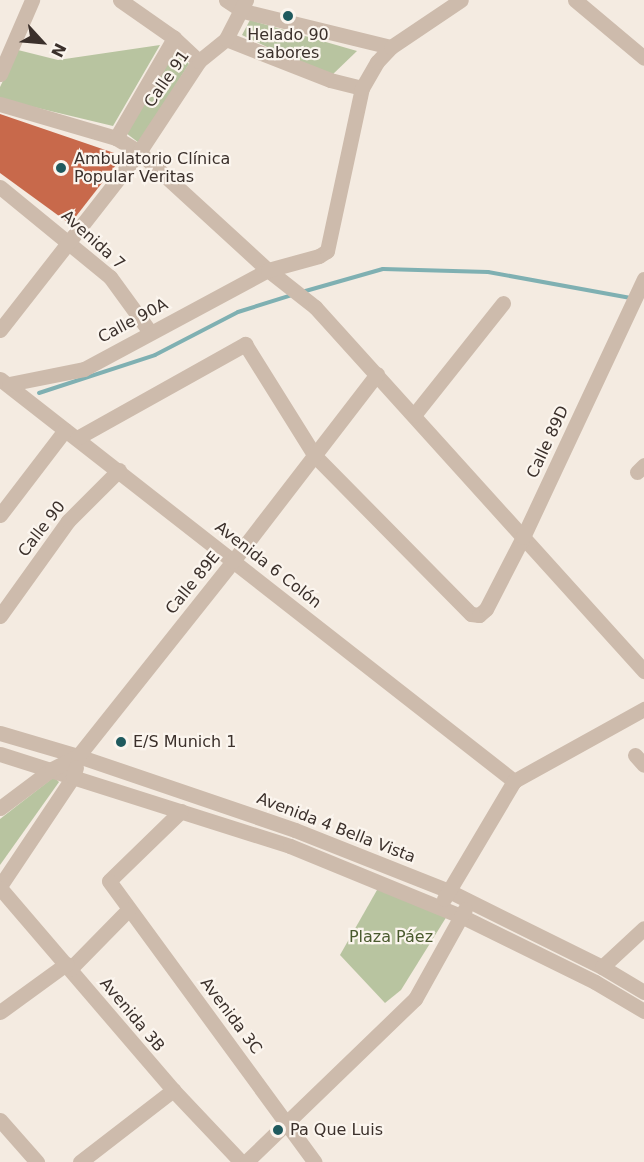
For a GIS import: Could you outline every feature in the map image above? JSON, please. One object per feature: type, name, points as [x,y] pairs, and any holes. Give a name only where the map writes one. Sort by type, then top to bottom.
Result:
[{"type":"street","points":[[0,74],[33,0]]},
{"type":"street","points":[[120,0],[174,38],[199,61]]},
{"type":"street","points":[[226,0],[391,48]]},
{"type":"street","points":[[226,39],[330,80],[362,88],[377,62],[391,48],[461,0]]},
{"type":"street","points":[[575,0],[644,57]]},
{"type":"street","name":"Calle 91","points":[[0,330],[139,152],[199,61],[226,39],[244,6]]},
{"type":"street","points":[[116,138],[174,38]]},
{"type":"street","name":"Calle 90A","points":[[4,382],[84,369],[150,332],[327,251],[362,88]]},
{"type":"street","points":[[0,104],[116,138],[139,152],[274,275],[315,307],[644,670]]},
{"type":"street","name":"Avenida 7","points":[[0,187],[110,277],[150,332]]},
{"type":"street","name":"Calle 89D","points":[[315,456],[471,614],[479,615],[486,609],[523,537],[644,279]]},
{"type":"street","points":[[414,415],[503,303]]},
{"type":"street","points":[[0,515],[71,434],[245,344],[315,456]]},
{"type":"street","name":"Calle 89E","points":[[78,756],[233,561],[377,374]]},
{"type":"street","name":"Avenida 6 Colón","points":[[4,382],[514,781]]},
{"type":"street","name":"Calle 90","points":[[0,616],[68,521],[119,470]]},
{"type":"street","points":[[440,907],[514,781],[644,709]]},
{"type":"street","name":"Avenida 4 Bella Vista","points":[[0,733],[78,756],[295,830],[448,891],[602,967],[644,992]]},
{"type":"street","name":"Avenida 4 Bella Vista","points":[[0,754],[290,846],[461,916],[595,982],[644,1011]]},
{"type":"street","points":[[0,808],[52,769],[78,756]]},
{"type":"street","points":[[0,887],[73,777],[78,756]]},
{"type":"street","name":"Avenida 3C","points":[[181,811],[110,881],[118,890],[128,910],[288,1121],[315,1162]]},
{"type":"street","name":"Avenida 3B","points":[[0,887],[173,1090],[241,1162]]},
{"type":"street","points":[[246,1162],[415,999],[469,901]]},
{"type":"street","points":[[0,1012],[68,967],[128,910]]},
{"type":"street","points":[[602,967],[644,928]]},
{"type":"street","points":[[80,1162],[173,1090]]},
{"type":"street","points":[[0,1120],[37,1162]]},
{"type":"green space","points":[[250,20],[357,51],[330,77],[242,35]]},
{"type":"green space","points":[[160,45],[113,126],[0,99],[0,87],[18,50],[58,60]]},
{"type":"green space","points":[[175,50],[189,64],[139,143],[126,133]]},
{"type":"green space","points":[[54,777],[59,782],[0,865],[0,819]]},
{"type":"green space","name":"Plaza Páez","points":[[381,883],[447,916],[401,990],[385,1003],[340,955]]},
{"type":"building","name":"Ambulatorio Clínica Popular Veritas","points":[[0,114],[123,156],[70,224],[0,173]]},
{"type":"waterway","points":[[302,292],[383,269],[488,272],[631,298]]},
{"type":"waterway","points":[[39,393],[155,355],[238,312],[292,295]]},
{"type":"place","name":"Helado 90 sabores","points":[[288,16]]},
{"type":"place","name":"Ambulatorio Clínica Popular Veritas","points":[[61,168]]},
{"type":"place","name":"E/S Munich 1","points":[[121,742]]},
{"type":"place","name":"Pa Que Luis","points":[[278,1130]]}]
